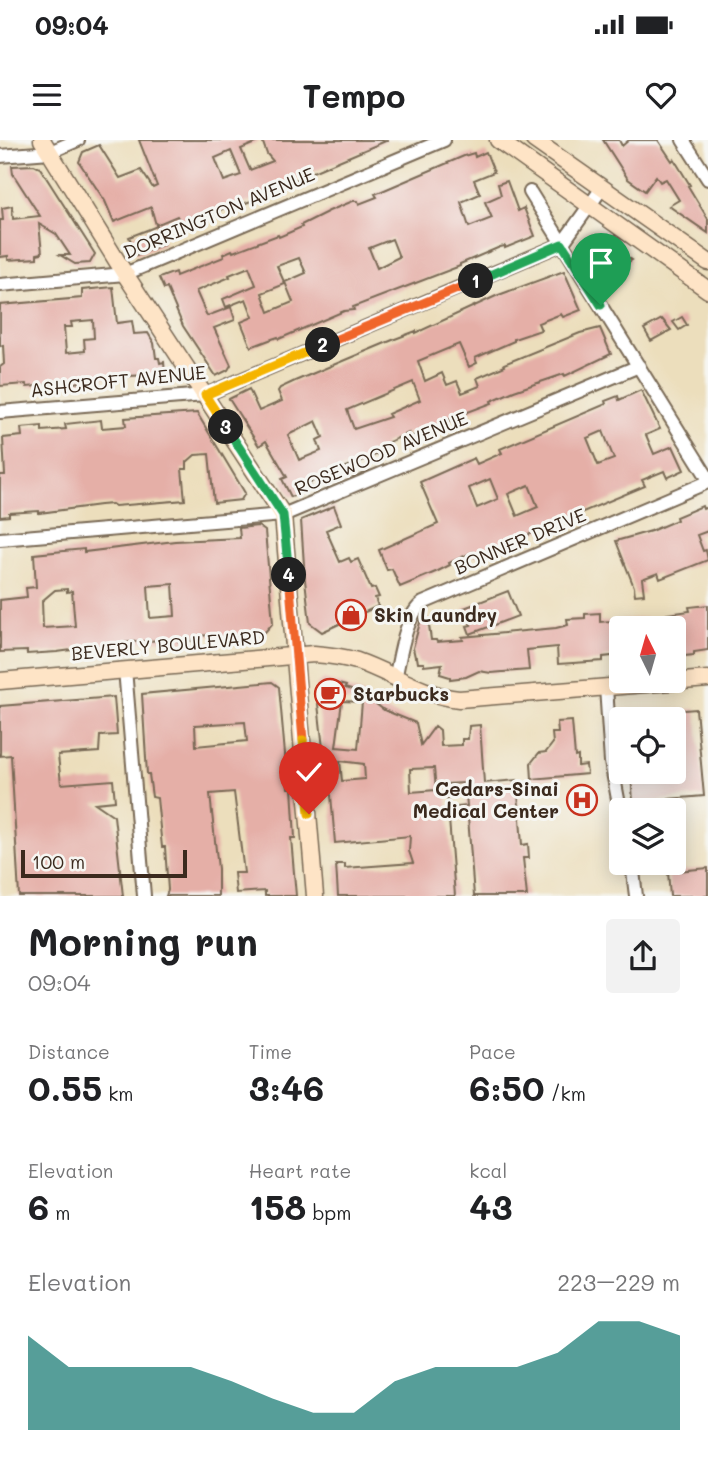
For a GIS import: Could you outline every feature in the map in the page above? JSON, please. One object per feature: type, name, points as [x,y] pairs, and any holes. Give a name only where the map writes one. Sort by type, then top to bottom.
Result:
[{"type":"main road","points":[[498,140],[708,289]]},
{"type":"main road","points":[[534,140],[708,262]]},
{"type":"main road","points":[[46,146],[125,274],[283,515],[315,896]]},
{"type":"main road","name":"BEVERLY BOULEVARD","points":[[0,681],[314,654],[346,658],[436,695],[459,699],[708,679]]},
{"type":"street","points":[[0,156],[78,140]]},
{"type":"street","name":"DORRINGTON AVENUE","points":[[0,285],[125,274],[444,140]]},
{"type":"street","points":[[684,140],[708,179]]},
{"type":"street","points":[[562,244],[601,188]]},
{"type":"street","points":[[530,192],[708,480]]},
{"type":"street","name":"ASHCROFT AVENUE","points":[[0,412],[205,395],[562,244]]},
{"type":"street","name":"ROSEWOOD AVENUE","points":[[0,539],[283,515],[639,366]]},
{"type":"street","name":"BONNER DRIVE","points":[[395,679],[410,618],[422,603],[708,480]]},
{"type":"street","points":[[125,669],[144,896]]},
{"type":"street","points":[[606,687],[611,762],[618,798]]},
{"type":"street","points":[[633,875],[636,896]]},
{"type":"building","points":[[139,140],[262,140],[388,140],[275,188],[276,190],[256,199],[196,220],[197,223],[183,229],[177,216],[156,225],[151,207],[114,222],[105,201],[79,162],[83,152],[99,145],[120,178],[141,170],[153,188],[157,186]],"holes":[[[262,140],[273,161],[250,170],[241,149]],[[231,151],[241,175],[224,181],[215,158]]]},
{"type":"building","points":[[603,140],[619,140],[622,146],[629,140],[658,140],[690,185],[688,186],[708,219],[708,233],[669,206],[679,200],[666,179],[660,182],[656,176],[645,191],[628,179]]},
{"type":"building","points":[[486,152],[494,172],[474,180],[480,194],[461,202],[469,227],[492,218],[485,202],[501,195],[498,184],[507,181],[518,211],[524,208],[535,236],[505,248],[500,247],[460,266],[353,307],[354,310],[344,311],[279,339],[278,337],[251,347],[241,322],[253,317],[246,299],[226,307],[223,299],[256,285],[249,267],[229,275],[230,277],[196,291],[207,316],[231,307],[235,320],[214,328],[231,365],[228,370],[216,376],[183,326],[167,288],[164,289],[159,278],[175,272],[176,276],[224,257],[223,254],[232,250],[233,252],[278,235],[279,237],[329,211],[353,201],[358,201],[359,204],[377,197],[375,194],[464,156],[474,153],[475,157]],"holes":[[[392,239],[399,257],[377,268],[369,248]],[[299,258],[306,273],[285,282],[293,302],[269,312],[262,293],[285,284],[277,266]]]},
{"type":"building","points":[[34,165],[40,168],[95,254],[90,263],[75,264],[60,255],[70,255],[56,234],[39,224],[42,253],[37,254],[37,258],[8,260],[8,256],[0,257],[2,208],[12,206],[13,219],[40,216],[13,174],[12,166]]},
{"type":"building","points":[[157,226],[164,244],[137,255],[129,237]]},
{"type":"building","points":[[594,235],[632,260],[609,274],[588,243]]},
{"type":"building","points":[[564,271],[581,310],[538,323],[541,330],[514,339],[475,358],[477,363],[469,367],[459,344],[418,361],[425,381],[442,373],[447,385],[457,381],[462,393],[480,386],[477,378],[505,366],[504,364],[580,333],[600,328],[611,354],[565,376],[564,374],[514,391],[491,401],[492,403],[449,419],[450,422],[410,437],[409,433],[384,444],[385,451],[308,483],[311,489],[291,497],[282,479],[287,477],[266,441],[259,446],[229,399],[249,389],[259,411],[282,401],[278,391],[280,388],[395,339],[416,333],[496,296]],"holes":[[[413,382],[420,400],[388,414],[390,417],[354,429],[347,410]],[[316,421],[323,437],[317,440],[321,451],[299,460],[288,435]]]},
{"type":"building","points":[[113,287],[117,323],[132,321],[134,334],[148,333],[154,343],[156,358],[159,358],[160,363],[164,362],[165,374],[93,378],[93,381],[27,387],[26,384],[0,386],[0,367],[4,364],[3,345],[0,346],[0,305],[82,298],[82,290]],"holes":[[[93,320],[94,338],[84,339],[85,351],[66,353],[64,327],[72,327],[71,322]]]},
{"type":"building","points":[[682,317],[687,325],[679,330],[673,322]]},
{"type":"building","points":[[662,319],[671,330],[651,341],[644,329]]},
{"type":"building","points":[[641,390],[660,429],[646,435],[654,454],[673,446],[684,470],[667,478],[664,471],[642,480],[645,486],[475,557],[473,552],[400,587],[392,569],[387,570],[379,550],[438,524],[420,482],[474,458],[477,464],[502,453],[500,449],[606,404],[605,401],[618,396],[619,400]],"holes":[[[603,431],[614,459],[598,465],[587,438]],[[490,479],[498,499],[477,508],[469,488]],[[529,485],[538,507],[517,516],[508,494]]]},
{"type":"building","points":[[197,413],[245,493],[241,500],[214,503],[209,454],[195,455],[187,462],[187,469],[182,469],[185,500],[100,505],[39,513],[9,513],[9,516],[0,517],[0,475],[5,475],[3,438],[22,436],[21,428],[42,426],[42,431],[66,429],[65,424],[101,420],[102,428],[126,426],[125,418]]},
{"type":"building","points":[[334,506],[341,524],[326,530],[340,562],[349,558],[351,562],[358,559],[371,589],[375,588],[379,597],[375,598],[378,606],[322,632],[310,623],[301,520]]},
{"type":"building","points":[[702,506],[703,509],[708,507],[708,531],[697,535],[703,551],[706,550],[708,560],[660,579],[658,573],[642,579],[644,594],[635,595],[616,541],[651,531]]},
{"type":"building","points":[[258,526],[265,531],[273,623],[265,632],[213,639],[213,635],[194,636],[192,641],[178,642],[178,639],[131,642],[57,652],[0,652],[0,600],[27,597],[26,588],[36,587],[34,554],[240,538],[239,528]],"holes":[[[173,584],[175,616],[150,618],[148,586]],[[67,589],[67,592],[72,591],[75,626],[43,628],[42,601],[55,590]]]},
{"type":"building","points":[[508,591],[518,616],[470,634],[467,626],[471,625],[464,608]]},
{"type":"building","points":[[708,605],[708,650],[686,656],[686,616],[667,614],[690,611],[689,607]]},
{"type":"building","points":[[600,613],[600,622],[609,621],[609,656],[603,657],[603,661],[558,664],[557,647],[527,650],[529,670],[491,673],[479,671],[466,677],[450,679],[440,674],[442,664],[424,666],[424,663],[418,663],[415,657],[413,648],[421,619],[428,618],[431,640],[437,642],[556,628],[568,625],[567,619],[585,618],[585,614]]},
{"type":"building","points":[[323,680],[346,686],[345,688],[363,694],[384,710],[416,723],[421,745],[435,726],[440,730],[441,746],[462,745],[462,739],[468,739],[469,726],[480,725],[484,783],[517,780],[522,845],[528,844],[529,858],[523,858],[527,896],[474,896],[468,817],[449,819],[455,896],[338,896],[336,864],[345,864],[345,868],[413,863],[409,851],[410,836],[335,843],[316,686]],"holes":[[[342,701],[362,702],[358,749],[336,747]],[[340,761],[364,764],[365,779],[342,781]],[[434,768],[436,790],[411,792],[410,769]],[[465,783],[467,806],[448,808],[446,784]]]},
{"type":"building","points":[[272,682],[279,687],[288,788],[292,788],[295,838],[291,838],[296,896],[265,896],[265,891],[236,893],[234,873],[244,873],[234,792],[210,794],[218,869],[218,896],[166,896],[168,890],[165,847],[162,847],[157,798],[152,797],[147,774],[142,694]],"holes":[[[245,722],[247,741],[196,746],[195,725]]]},
{"type":"building","points":[[114,697],[117,735],[100,736],[99,752],[58,755],[61,784],[113,780],[115,801],[95,803],[114,816],[123,896],[19,896],[11,755],[0,756],[0,706]]},
{"type":"building","points":[[696,709],[704,796],[633,798],[632,784],[686,784],[686,710]]},
{"type":"building","points":[[572,721],[575,757],[578,756],[578,766],[586,765],[587,774],[532,779],[531,763],[553,743],[552,733],[558,733],[557,722]]},
{"type":"building","points":[[708,868],[708,896],[670,896],[668,875],[686,875],[686,870]]},
{"type":"place","name":"Skin Laundry","points":[[351,615]]},
{"type":"place","name":"Starbucks","points":[[330,694]]},
{"type":"place","name":"Cedars-Sinai Medical Center","points":[[582,800]]},
{"type":"route","points":[[309,814],[283,515],[205,395],[562,244],[601,305]]}]
